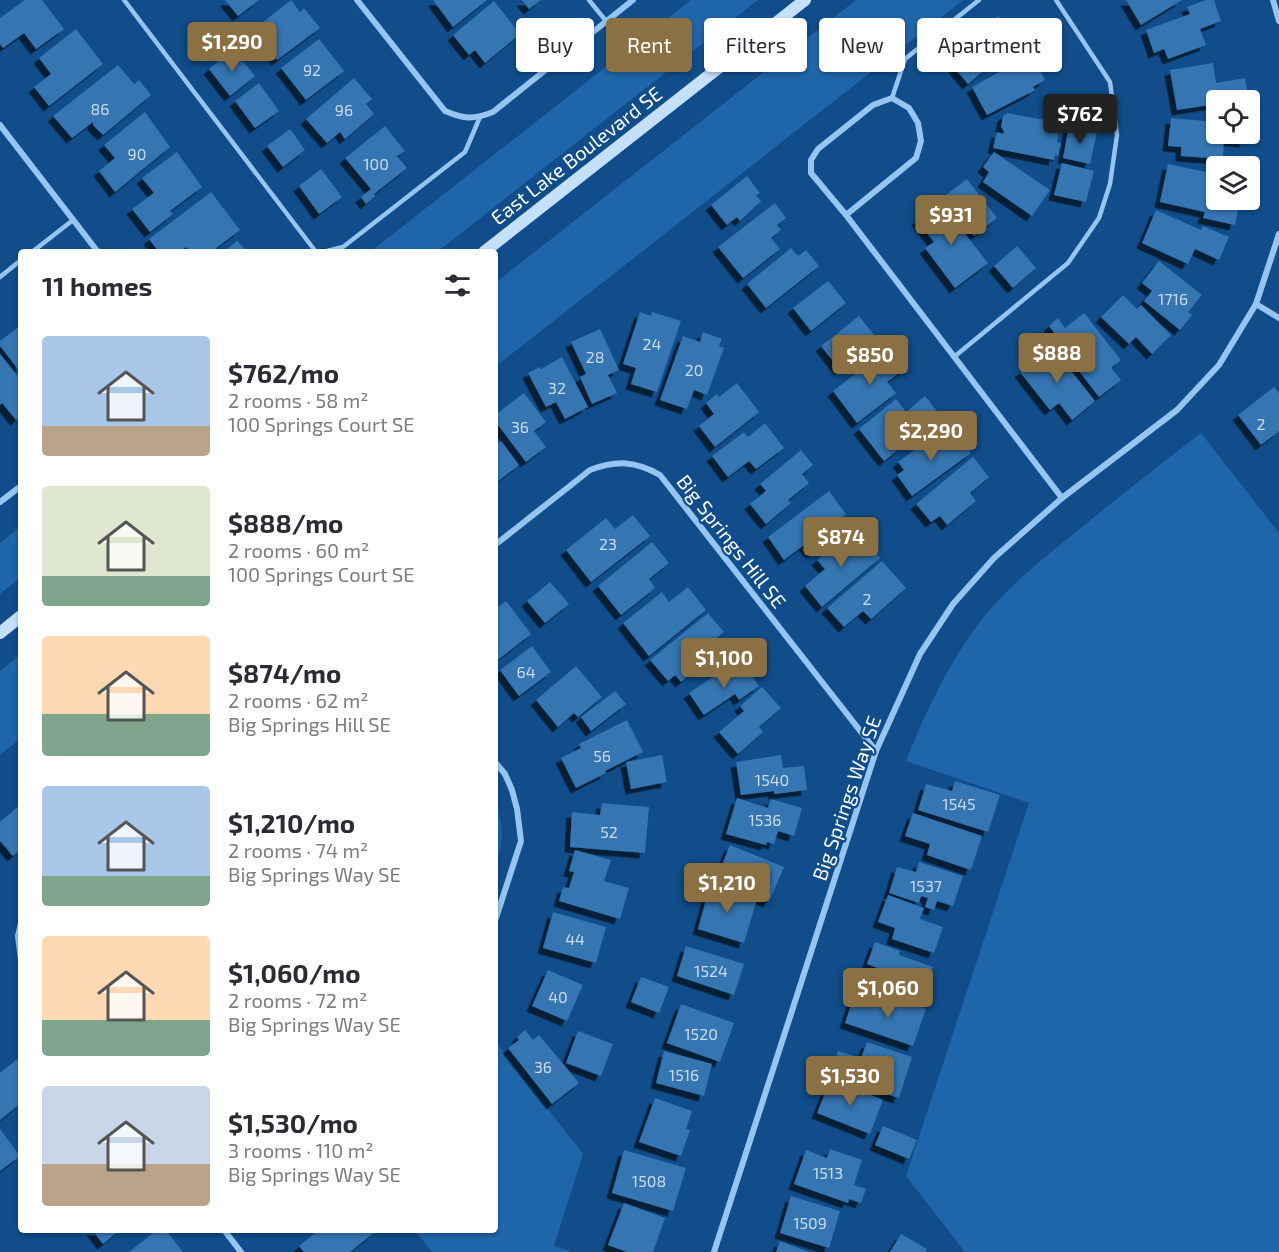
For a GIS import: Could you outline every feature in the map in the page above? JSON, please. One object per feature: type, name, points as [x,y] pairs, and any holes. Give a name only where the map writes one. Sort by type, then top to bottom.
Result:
[{"type":"main road","name":"East Lake Boulevard SE","points":[[488,249],[805,0]]},
{"type":"main road","points":[[0,633],[18,618]]},
{"type":"street","points":[[357,0],[445,111],[463,118],[480,117],[493,112],[606,21]]},
{"type":"street","points":[[610,18],[633,0]]},
{"type":"street","points":[[1273,0],[1279,21]]},
{"type":"street","points":[[846,215],[916,158],[921,141],[918,123],[909,108],[892,98],[873,105],[818,149],[811,160],[812,173],[1062,498]]},
{"type":"street","points":[[0,125],[96,249]]},
{"type":"street","name":"Big Springs Way SE","points":[[714,1252],[876,751],[920,654],[952,604],[994,558],[1062,498],[1177,410],[1219,365],[1256,304],[1279,234]]},
{"type":"street","points":[[1256,304],[1279,318]]},
{"type":"street","name":"Big Springs Hill SE","points":[[498,543],[590,470],[607,464],[627,463],[645,467],[660,475],[876,751]]},
{"type":"street","points":[[0,502],[18,488]]},
{"type":"street","points":[[498,766],[505,774],[512,790],[521,840],[498,912]]},
{"type":"street","points":[[226,1233],[242,1252]]},
{"type":"lane","points":[[124,0],[314,249]]},
{"type":"lane","points":[[589,0],[606,21]]},
{"type":"lane","points":[[892,98],[905,58],[979,0]]},
{"type":"lane","points":[[954,357],[1068,263],[1099,218],[1110,184],[1117,135],[1110,82],[1056,0]]},
{"type":"lane","points":[[338,249],[343,248],[465,152],[480,117]]},
{"type":"lane","points":[[36,249],[73,220]]},
{"type":"lane","points":[[0,277],[18,262]]},
{"type":"shaded area","points":[[691,0],[758,0],[735,18],[704,18],[704,42],[692,52],[692,18],[668,18]]},
{"type":"shaded area","points":[[856,0],[963,0],[940,18],[917,18],[917,36],[905,45],[905,18],[833,18]]},
{"type":"shaded area","points":[[819,29],[819,72],[871,72],[498,365],[498,281],[764,72],[807,72],[807,38]]},
{"type":"shaded area","points":[[606,67],[606,72],[666,72],[441,249],[374,249]]},
{"type":"shaded area","points":[[1201,433],[1279,533],[1279,1252],[965,1252],[906,1176],[1029,803],[906,761],[923,720],[954,660],[993,606],[1047,555]]},
{"type":"shaded area","points":[[18,528],[18,579],[0,594],[0,543]]},
{"type":"shaded area","points":[[18,656],[18,740],[0,755],[0,671]]},
{"type":"shaded area","points":[[498,811],[502,834],[498,857]]},
{"type":"shaded area","points":[[498,1045],[583,1154],[554,1246],[572,1252],[432,1252],[417,1233],[498,1233]]},
{"type":"building","points":[[25,0],[42,0],[64,29],[36,49],[24,33],[3,48],[0,44],[0,18]]},
{"type":"building","points":[[225,0],[259,0],[238,16]]},
{"type":"building","points":[[291,0],[300,12],[304,8],[320,28],[277,60],[254,29]]},
{"type":"building","points":[[433,0],[487,0],[453,27]]},
{"type":"building","points":[[522,0],[541,0],[529,9]]},
{"type":"building","points":[[1126,0],[1182,0],[1141,25]]},
{"type":"building","points":[[1206,0],[1214,0],[1221,21],[1200,29],[1206,45],[1168,59],[1164,49],[1154,53],[1146,30],[1190,14],[1187,7]]},
{"type":"building","points":[[494,1],[516,29],[516,37],[485,63],[475,50],[469,55],[453,35]]},
{"type":"building","points":[[76,29],[103,64],[49,106],[34,87],[51,74],[39,58]]},
{"type":"building","points":[[319,39],[344,71],[306,100],[281,68]]},
{"type":"building","points":[[233,49],[255,76],[230,96],[209,69]]},
{"type":"building","points":[[1213,63],[1216,83],[1245,78],[1247,90],[1206,90],[1206,106],[1177,110],[1170,70]]},
{"type":"building","points":[[118,65],[134,84],[139,80],[151,95],[103,135],[93,125],[93,122],[72,138],[53,116]]},
{"type":"building","points":[[958,72],[983,72],[968,84]]},
{"type":"building","points":[[1000,72],[1041,72],[1045,80],[1033,87],[1035,90],[987,115],[972,87]]},
{"type":"building","points":[[354,78],[372,99],[366,104],[374,114],[345,139],[340,132],[327,143],[306,119]]},
{"type":"building","points":[[259,83],[279,111],[255,128],[235,101]]},
{"type":"building","points":[[145,112],[170,147],[115,192],[99,171],[115,158],[104,145]]},
{"type":"building","points":[[1007,113],[1061,123],[1057,142],[1061,143],[1058,156],[1055,155],[1054,160],[993,148],[997,132],[1003,134],[1001,127],[1003,116]]},
{"type":"building","points":[[1171,118],[1206,121],[1206,144],[1224,144],[1223,156],[1181,156],[1181,147],[1168,146]]},
{"type":"building","points":[[385,126],[405,151],[397,156],[407,168],[374,194],[375,196],[366,204],[361,197],[371,189],[345,158]]},
{"type":"building","points":[[1069,126],[1097,132],[1090,164],[1063,158]]},
{"type":"building","points":[[290,129],[305,150],[283,167],[267,146]]},
{"type":"building","points":[[177,152],[202,187],[170,211],[173,214],[150,232],[132,209],[154,193],[142,178]]},
{"type":"building","points":[[994,152],[1050,190],[1032,216],[983,182],[989,172],[983,167]]},
{"type":"building","points":[[1062,163],[1094,171],[1086,202],[1054,195]]},
{"type":"building","points":[[1168,164],[1206,172],[1206,210],[1238,210],[1235,225],[1203,218],[1205,212],[1160,202]]},
{"type":"building","points":[[321,169],[342,197],[319,214],[299,186]]},
{"type":"building","points":[[747,176],[760,193],[756,195],[761,201],[740,221],[737,217],[727,225],[711,205]]},
{"type":"building","points":[[967,179],[997,218],[974,236],[943,197]]},
{"type":"building","points":[[211,192],[240,230],[215,249],[188,249],[186,247],[184,249],[157,249],[149,239]]},
{"type":"building","points":[[940,202],[988,263],[955,288],[925,248],[934,242],[917,220]]},
{"type":"building","points":[[775,203],[786,218],[777,225],[781,230],[771,238],[780,249],[743,278],[718,247]]},
{"type":"building","points":[[1156,210],[1201,230],[1203,226],[1229,237],[1219,260],[1195,249],[1188,264],[1142,243]]},
{"type":"building","points":[[237,241],[245,249],[228,249]]},
{"type":"building","points":[[1017,246],[1036,268],[1013,288],[994,266]]},
{"type":"building","points":[[791,248],[798,256],[806,250],[819,266],[766,308],[747,284]]},
{"type":"building","points":[[1159,261],[1202,295],[1188,312],[1192,315],[1180,330],[1144,301],[1152,291],[1142,283]]},
{"type":"building","points":[[828,281],[846,303],[811,331],[793,308]]},
{"type":"building","points":[[1123,295],[1137,309],[1141,305],[1171,335],[1152,354],[1136,337],[1129,344],[1101,317]]},
{"type":"building","points":[[640,312],[651,316],[652,312],[681,321],[657,392],[631,384],[636,368],[623,364]]},
{"type":"building","points":[[1084,313],[1121,360],[1111,368],[1121,380],[1099,397],[1052,336],[1055,334],[1049,326],[1058,318],[1065,328]]},
{"type":"building","points":[[859,316],[878,340],[840,370],[821,346]]},
{"type":"building","points":[[18,327],[18,369],[0,346],[0,341]]},
{"type":"building","points":[[600,329],[619,370],[608,375],[617,393],[592,404],[580,377],[586,374],[571,342]]},
{"type":"building","points":[[703,332],[722,339],[719,346],[724,348],[707,395],[694,390],[687,409],[660,400],[683,336],[700,342]]},
{"type":"building","points":[[890,347],[906,368],[887,382],[896,393],[857,423],[833,391]]},
{"type":"building","points":[[1052,347],[1095,401],[1072,420],[1059,403],[1050,410],[1020,372]]},
{"type":"building","points":[[0,354],[18,376],[18,418],[16,420],[2,403],[0,405]]},
{"type":"building","points":[[562,357],[588,407],[565,419],[556,402],[546,407],[528,373],[540,367],[541,369]]},
{"type":"building","points":[[737,383],[759,412],[715,447],[699,426],[714,414],[706,403],[717,394],[719,397]]},
{"type":"building","points":[[1274,387],[1279,393],[1279,431],[1261,445],[1238,415]]},
{"type":"building","points":[[524,393],[546,422],[534,431],[546,447],[526,462],[498,425],[498,413]]},
{"type":"building","points":[[925,396],[941,416],[884,461],[859,429],[896,399],[906,412]]},
{"type":"building","points":[[765,423],[784,448],[756,469],[749,461],[728,477],[712,456],[744,432],[748,437]]},
{"type":"building","points":[[955,432],[971,453],[912,496],[897,475],[904,470],[898,462],[929,439],[935,446]]},
{"type":"building","points":[[501,441],[519,465],[498,481],[498,444]]},
{"type":"building","points":[[801,450],[813,465],[802,474],[809,483],[788,500],[791,503],[766,524],[750,504],[766,491],[760,484]]},
{"type":"building","points":[[973,457],[989,477],[970,493],[976,501],[947,525],[940,516],[931,522],[916,504]]},
{"type":"building","points":[[829,491],[846,514],[836,521],[843,530],[812,553],[804,545],[784,560],[768,537]]},
{"type":"building","points":[[633,515],[650,536],[591,582],[566,550],[606,518],[615,529]]},
{"type":"building","points":[[847,536],[853,543],[862,536],[880,558],[822,607],[805,586],[825,569],[817,560]]},
{"type":"building","points":[[652,542],[669,563],[649,579],[655,588],[621,615],[598,586]]},
{"type":"building","points":[[882,561],[906,588],[871,619],[863,611],[844,627],[827,608]]},
{"type":"building","points":[[550,582],[569,604],[545,623],[527,601]]},
{"type":"building","points":[[688,587],[706,610],[649,656],[623,623],[662,592],[669,602]]},
{"type":"building","points":[[506,601],[531,634],[498,660],[498,607]]},
{"type":"building","points":[[708,613],[724,632],[703,649],[711,658],[681,682],[675,675],[668,681],[650,660]]},
{"type":"building","points":[[532,646],[551,672],[519,696],[500,670]]},
{"type":"building","points":[[744,664],[759,686],[739,700],[735,694],[704,715],[689,693],[720,672],[724,678]]},
{"type":"building","points":[[576,666],[602,697],[578,717],[574,713],[558,727],[536,700]]},
{"type":"building","points":[[762,687],[781,708],[759,727],[763,732],[738,754],[719,732],[744,711],[740,706]]},
{"type":"building","points":[[615,691],[626,704],[591,731],[581,717]]},
{"type":"building","points":[[627,720],[643,752],[576,788],[561,758],[581,748],[579,744]]},
{"type":"building","points":[[662,755],[667,782],[631,789],[626,762]]},
{"type":"building","points":[[781,755],[783,768],[804,766],[807,790],[741,795],[736,762]]},
{"type":"building","points":[[955,781],[1000,795],[988,832],[918,810],[926,784],[952,791]]},
{"type":"building","points":[[737,798],[768,808],[771,799],[802,808],[794,836],[778,831],[774,844],[767,842],[766,845],[726,834]]},
{"type":"building","points":[[602,803],[649,807],[645,853],[570,847],[572,812],[600,815]]},
{"type":"building","points":[[18,807],[18,852],[13,856],[0,841],[0,822]]},
{"type":"building","points":[[913,813],[982,836],[971,870],[927,855],[930,844],[905,836]]},
{"type":"building","points":[[730,845],[784,867],[769,902],[716,880]]},
{"type":"building","points":[[575,850],[611,860],[604,881],[629,888],[620,919],[559,901],[563,887],[569,888],[574,872],[569,871]]},
{"type":"building","points":[[919,862],[963,876],[953,906],[937,901],[934,910],[925,907],[928,898],[921,896],[919,903],[889,893],[897,867],[916,872]]},
{"type":"building","points":[[710,885],[757,899],[744,943],[698,929]]},
{"type":"building","points":[[888,895],[924,908],[920,919],[943,927],[934,953],[892,939],[895,928],[878,922]]},
{"type":"building","points":[[553,912],[606,927],[596,963],[543,948]]},
{"type":"building","points":[[875,942],[900,951],[899,955],[933,967],[923,997],[879,981],[883,970],[867,964]]},
{"type":"building","points":[[686,946],[744,964],[734,995],[677,976]]},
{"type":"building","points":[[548,970],[583,985],[567,1021],[532,1006]]},
{"type":"building","points":[[641,977],[669,987],[659,1013],[631,1002]]},
{"type":"building","points":[[882,994],[926,1009],[913,1046],[845,1023],[853,999],[877,1007]]},
{"type":"building","points":[[681,1004],[734,1023],[720,1062],[667,1043]]},
{"type":"building","points":[[525,1030],[533,1040],[539,1035],[579,1083],[552,1104],[508,1048],[519,1040],[517,1037]]},
{"type":"building","points":[[578,1031],[613,1044],[601,1076],[566,1063]]},
{"type":"building","points":[[867,1042],[912,1057],[899,1098],[830,1077],[838,1051],[861,1058]]},
{"type":"building","points":[[664,1051],[712,1064],[704,1096],[656,1083]]},
{"type":"building","points":[[18,1058],[18,1105],[0,1120],[0,1073]]},
{"type":"building","points":[[831,1079],[883,1100],[870,1134],[817,1113]]},
{"type":"building","points":[[655,1098],[692,1111],[686,1129],[690,1130],[681,1156],[639,1142]]},
{"type":"building","points":[[883,1126],[917,1140],[909,1159],[875,1145]]},
{"type":"building","points":[[0,1129],[18,1153],[18,1158],[0,1171]]},
{"type":"building","points":[[830,1149],[862,1160],[854,1185],[866,1189],[861,1203],[849,1199],[848,1203],[794,1184],[806,1150],[827,1158]]},
{"type":"building","points":[[624,1150],[686,1168],[673,1211],[612,1193]]},
{"type":"building","points":[[791,1196],[840,1211],[829,1248],[780,1233]]},
{"type":"building","points":[[624,1203],[665,1218],[653,1252],[627,1252],[608,1245]]},
{"type":"building","points":[[94,1233],[116,1233],[103,1244]]},
{"type":"building","points":[[153,1233],[168,1233],[183,1252],[129,1252]]},
{"type":"building","points":[[315,1233],[374,1233],[350,1252],[304,1252],[299,1246]]},
{"type":"building","points":[[901,1234],[927,1249],[925,1252],[890,1252]]},
{"type":"building","points":[[780,1241],[809,1252],[776,1252]]}]
